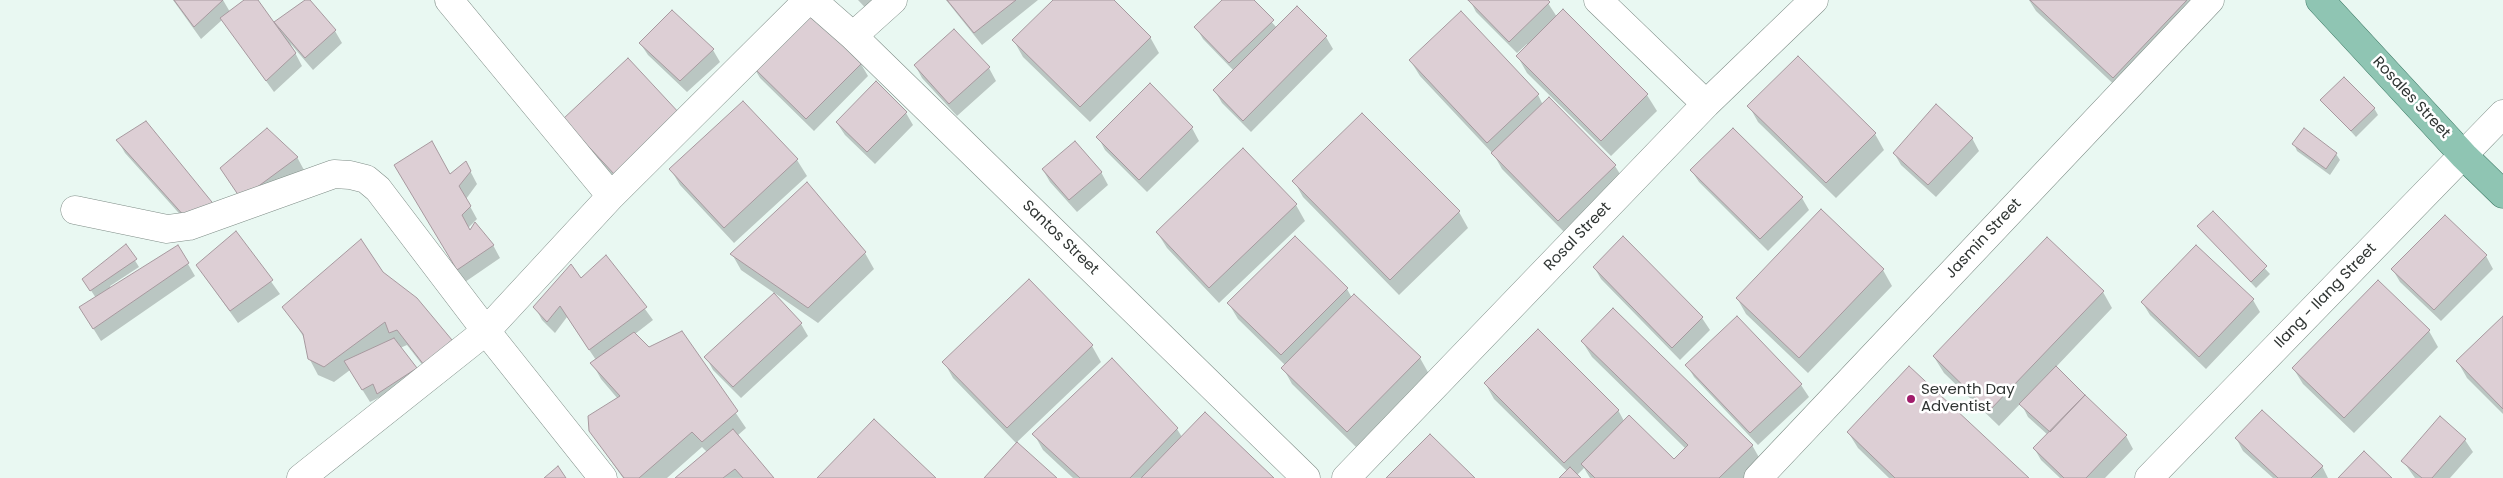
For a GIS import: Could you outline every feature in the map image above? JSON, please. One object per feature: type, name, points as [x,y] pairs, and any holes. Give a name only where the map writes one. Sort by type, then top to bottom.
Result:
[{"type":"main road","name":"Rosales Street","points":[[2320,0],[2464,156],[2503,194]]},
{"type":"street","points":[[450,0],[610,196]]},
{"type":"street","points":[[301,478],[486,331],[610,196],[810,0]]},
{"type":"street","name":"Santos Street","points":[[810,0],[853,36],[1306,478]]},
{"type":"street","points":[[853,36],[893,0]]},
{"type":"street","points":[[1598,0],[1706,104]]},
{"type":"street","name":"Rosal Street","points":[[1346,478],[1706,104],[1814,0]]},
{"type":"street","name":"Jasmin Street","points":[[1758,478],[2210,0]]},
{"type":"street","name":"Ilang - Ilang Street","points":[[2149,478],[2503,114]]},
{"type":"street","points":[[74,210],[167,229],[182,227],[334,174],[366,179],[378,189],[486,331],[603,478]]},
{"type":"building","points":[[174,0],[223,0],[194,27]]},
{"type":"building","points":[[244,0],[258,0],[296,53],[266,81],[220,18]]},
{"type":"building","points":[[305,0],[310,0],[336,30],[305,58],[274,22]]},
{"type":"building","points":[[947,0],[1016,0],[974,33]]},
{"type":"building","points":[[1053,0],[1114,0],[1151,37],[1080,107],[1012,40]]},
{"type":"building","points":[[1222,0],[1254,0],[1274,20],[1229,63],[1194,27]]},
{"type":"building","points":[[1468,0],[1548,0],[1550,2],[1509,42]]},
{"type":"building","points":[[2030,0],[2187,0],[2113,78]]},
{"type":"building","points":[[1297,6],[1327,36],[1243,121],[1213,90]]},
{"type":"building","points":[[1563,9],[1648,94],[1601,141],[1516,56]]},
{"type":"building","points":[[672,10],[714,49],[680,81],[639,43]]},
{"type":"building","points":[[808,10],[862,63],[806,119],[752,66]]},
{"type":"building","points":[[1461,11],[1539,94],[1487,143],[1409,60]]},
{"type":"building","points":[[954,29],[990,67],[949,104],[914,65]]},
{"type":"building","points":[[1798,56],[1876,133],[1826,183],[1747,106]]},
{"type":"building","points":[[628,58],[681,115],[615,175],[563,119]]},
{"type":"building","points":[[2344,77],[2375,108],[2351,131],[2320,100]]},
{"type":"building","points":[[876,81],[907,112],[867,152],[836,122]]},
{"type":"building","points":[[1150,83],[1193,127],[1139,180],[1096,137]]},
{"type":"building","points":[[1549,97],[1616,165],[1558,221],[1491,153]]},
{"type":"building","points":[[743,101],[798,159],[724,228],[669,169]]},
{"type":"building","points":[[1936,104],[1973,138],[1928,185],[1893,153]]},
{"type":"building","points":[[1362,113],[1460,211],[1390,280],[1292,181]]},
{"type":"building","points":[[146,121],[216,207],[186,218],[116,140]]},
{"type":"building","points":[[267,128],[298,157],[241,199],[220,168]]},
{"type":"building","points":[[1733,128],[1803,197],[1760,239],[1690,170]]},
{"type":"building","points":[[2304,128],[2337,153],[2326,169],[2292,144]]},
{"type":"building","points":[[432,141],[450,174],[466,161],[471,171],[459,186],[471,206],[462,215],[470,230],[475,222],[494,245],[457,270],[394,165]]},
{"type":"building","points":[[1075,141],[1102,172],[1069,200],[1042,169]]},
{"type":"building","points":[[1243,148],[1297,204],[1209,288],[1156,232]]},
{"type":"building","points":[[807,182],[866,252],[808,308],[730,254]]},
{"type":"building","points":[[1821,209],[1884,269],[1799,358],[1736,298]]},
{"type":"building","points":[[2213,211],[2267,266],[2251,282],[2197,226]]},
{"type":"building","points":[[2445,215],[2487,255],[2434,310],[2391,269]]},
{"type":"building","points":[[236,231],[273,280],[230,311],[196,265]]},
{"type":"building","points":[[1295,236],[1348,288],[1281,355],[1227,303]]},
{"type":"building","points":[[1623,236],[1703,317],[1672,348],[1593,267]]},
{"type":"building","points":[[2047,237],[2104,291],[1989,411],[1933,356]]},
{"type":"building","points":[[361,239],[383,272],[417,298],[452,340],[424,365],[397,330],[389,333],[385,322],[324,367],[308,359],[303,334],[282,307]]},
{"type":"building","points":[[126,244],[137,259],[90,291],[82,279]]},
{"type":"building","points":[[178,245],[189,263],[93,329],[79,307]]},
{"type":"building","points":[[2196,245],[2254,299],[2199,357],[2141,302]]},
{"type":"building","points":[[606,255],[647,307],[589,350],[560,306],[547,322],[533,307],[571,264],[581,278]]},
{"type":"building","points":[[1029,279],[1093,345],[1007,428],[942,362]]},
{"type":"building","points":[[2378,280],[2430,330],[2344,418],[2292,368]]},
{"type":"building","points":[[774,293],[802,323],[733,387],[704,357]]},
{"type":"building","points":[[1354,294],[1421,357],[1347,432],[1281,368]]},
{"type":"building","points":[[1613,308],[1753,445],[1719,478],[1595,478],[1581,464],[1629,415],[1674,459],[1688,445],[1581,341]]},
{"type":"building","points":[[1737,316],[1802,384],[1750,433],[1685,365]]},
{"type":"building","points":[[2503,316],[2503,409],[2456,361]]},
{"type":"building","points":[[1538,329],[1619,410],[1564,463],[1484,383]]},
{"type":"building","points":[[682,331],[738,411],[702,442],[692,432],[639,478],[624,478],[589,431],[588,416],[620,396],[590,363],[634,332],[649,347]]},
{"type":"building","points":[[394,338],[417,368],[377,394],[373,384],[362,390],[344,361]]},
{"type":"building","points":[[1112,358],[1178,428],[1130,478],[1080,478],[1032,434]]},
{"type":"building","name":"Seventh Day Adventist","points":[[1909,366],[2029,478],[1895,478],[1847,432]]},
{"type":"building","points":[[2056,366],[2085,395],[2050,432],[2019,404]]},
{"type":"building","points":[[2085,395],[2127,435],[2086,478],[2064,478],[2033,448]]},
{"type":"building","points":[[2262,410],[2323,466],[2311,478],[2278,478],[2235,438]]},
{"type":"building","points":[[1205,412],[1274,478],[1141,478]]},
{"type":"building","points":[[2440,416],[2466,439],[2432,478],[2422,478],[2401,461]]},
{"type":"building","points":[[874,419],[936,478],[817,478]]},
{"type":"building","points":[[733,429],[774,478],[743,478],[735,469],[723,478],[675,478]]},
{"type":"building","points":[[1430,434],[1475,478],[1386,478]]},
{"type":"building","points":[[1017,442],[1057,478],[984,478]]},
{"type":"building","points":[[2364,451],[2392,478],[2338,478]]},
{"type":"building","points":[[558,466],[566,478],[544,478]]},
{"type":"building","points":[[1570,467],[1581,478],[1559,478]]},
{"type":"place","name":"Seventh Day Adventist","points":[[1911,399]]}]
